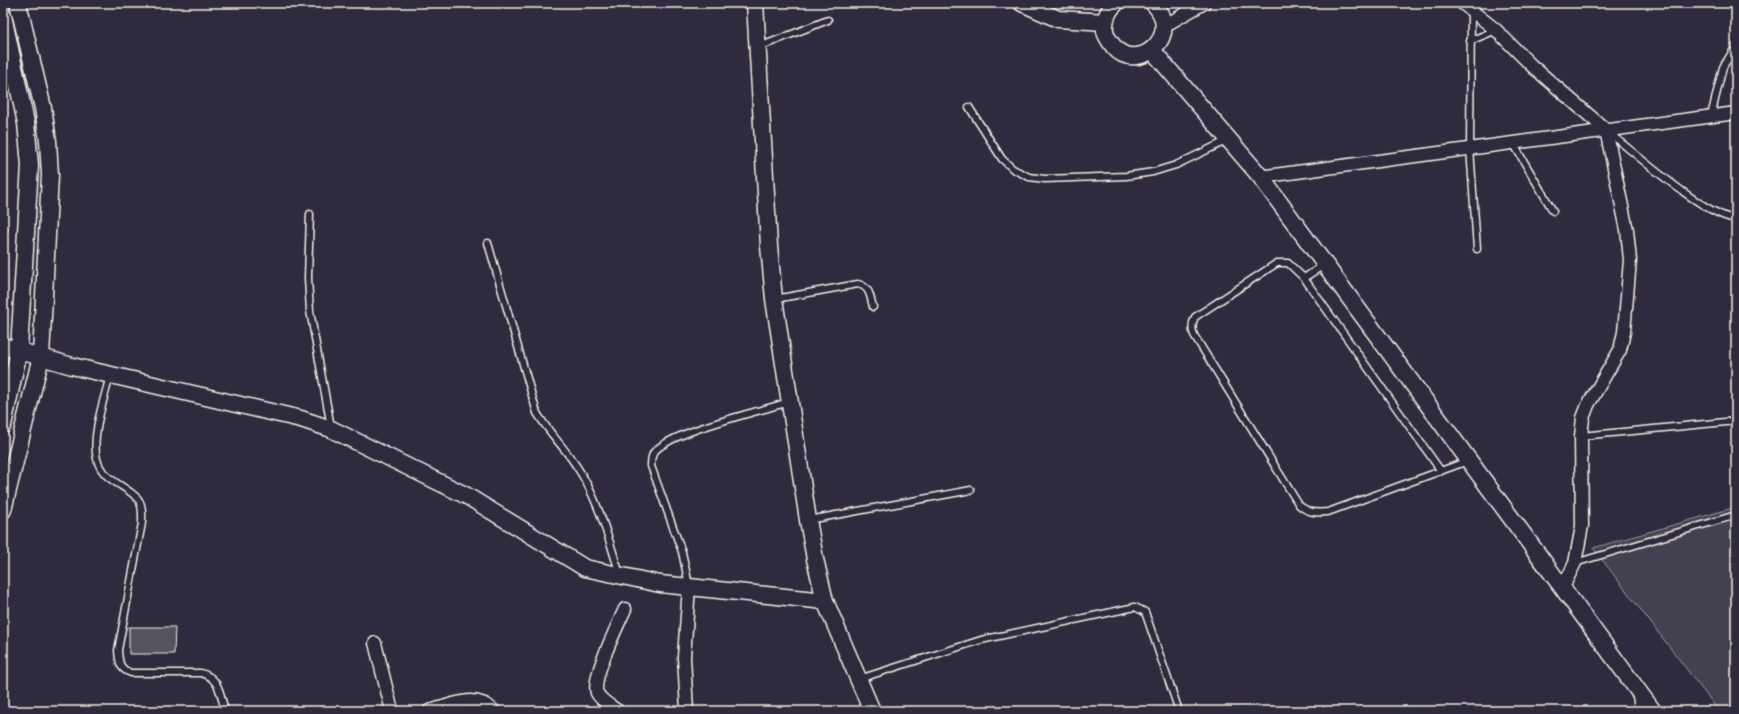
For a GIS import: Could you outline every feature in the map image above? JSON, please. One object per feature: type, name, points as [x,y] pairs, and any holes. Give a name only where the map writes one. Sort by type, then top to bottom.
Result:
[{"type":"street","points":[[3,510],[41,357],[50,175],[48,142],[43,108],[18,3]]},
{"type":"street","points":[[755,3],[769,246],[774,299],[808,520],[825,601],[872,711]]},
{"type":"street","points":[[1022,3],[1058,19],[1105,22]]},
{"type":"street","points":[[1116,3],[1108,12],[1105,22],[1105,32],[1109,42],[1116,49],[1125,54],[1134,56],[1152,50],[1159,44],[1163,35],[1164,26],[1162,16],[1153,3]]},
{"type":"street","points":[[1164,26],[1204,3]]},
{"type":"street","points":[[1466,6],[1496,30],[1532,66],[1606,130],[1625,217],[1630,260],[1624,332],[1620,350],[1588,405],[1583,418],[1580,436],[1582,526],[1575,563],[1563,587]]},
{"type":"street","points":[[3,16],[26,123],[30,165],[19,350],[3,425]]},
{"type":"street","points":[[1152,50],[1260,176],[1653,711]]},
{"type":"street","points":[[1260,176],[1736,113]]},
{"type":"street","points":[[3,346],[72,366],[301,419],[331,429],[467,496],[585,568],[660,584],[825,601]]},
{"type":"street","points":[[687,711],[684,657],[689,587]]},
{"type":"street","points":[[618,711],[597,694],[595,684],[598,672],[625,609]]},
{"type":"street","points":[[375,643],[392,711]]},
{"type":"street","points":[[429,711],[472,700],[480,701],[494,711]]},
{"type":"lane","points":[[1466,6],[1470,41],[1470,148],[1477,249]]},
{"type":"lane","points":[[757,47],[828,20]]},
{"type":"lane","points":[[1470,41],[1496,30]]},
{"type":"lane","points":[[1711,116],[1724,67],[1736,46]]},
{"type":"lane","points":[[969,108],[1002,159],[1013,169],[1029,177],[1045,179],[1126,176],[1153,172],[1176,165],[1229,140]]},
{"type":"lane","points":[[1606,130],[1684,192],[1727,218],[1736,219]]},
{"type":"lane","points":[[1513,142],[1553,211]]},
{"type":"lane","points":[[310,214],[308,278],[310,311],[331,429]]},
{"type":"lane","points":[[488,243],[537,412],[548,431],[577,467],[593,495],[620,575]]},
{"type":"lane","points":[[1441,471],[1304,278],[1288,263],[1277,263],[1195,317],[1192,330],[1299,505],[1306,511],[1316,513],[1328,512],[1470,461]]},
{"type":"lane","points":[[1304,278],[1325,264]]},
{"type":"lane","points":[[774,299],[858,284],[865,285],[869,290],[873,307]]},
{"type":"lane","points":[[103,373],[95,442],[97,460],[107,476],[138,499],[142,511],[142,523],[118,650],[119,663],[124,671],[131,673],[201,673],[210,675],[216,682],[225,711]]},
{"type":"lane","points":[[689,587],[682,552],[651,466],[651,459],[655,451],[689,432],[789,402]]},
{"type":"lane","points":[[1580,436],[1736,421]]},
{"type":"lane","points":[[808,520],[971,490]]},
{"type":"lane","points":[[1575,563],[1736,515]]},
{"type":"lane","points":[[859,679],[981,640],[1135,607],[1145,612],[1179,711]]},
{"type":"lane","points":[[1634,685],[1638,711]]},
{"type":"shaded area","points":[[1736,507],[1736,711],[1719,711],[1593,548]]},
{"type":"building","points":[[129,627],[175,627],[174,654],[129,654]]}]
